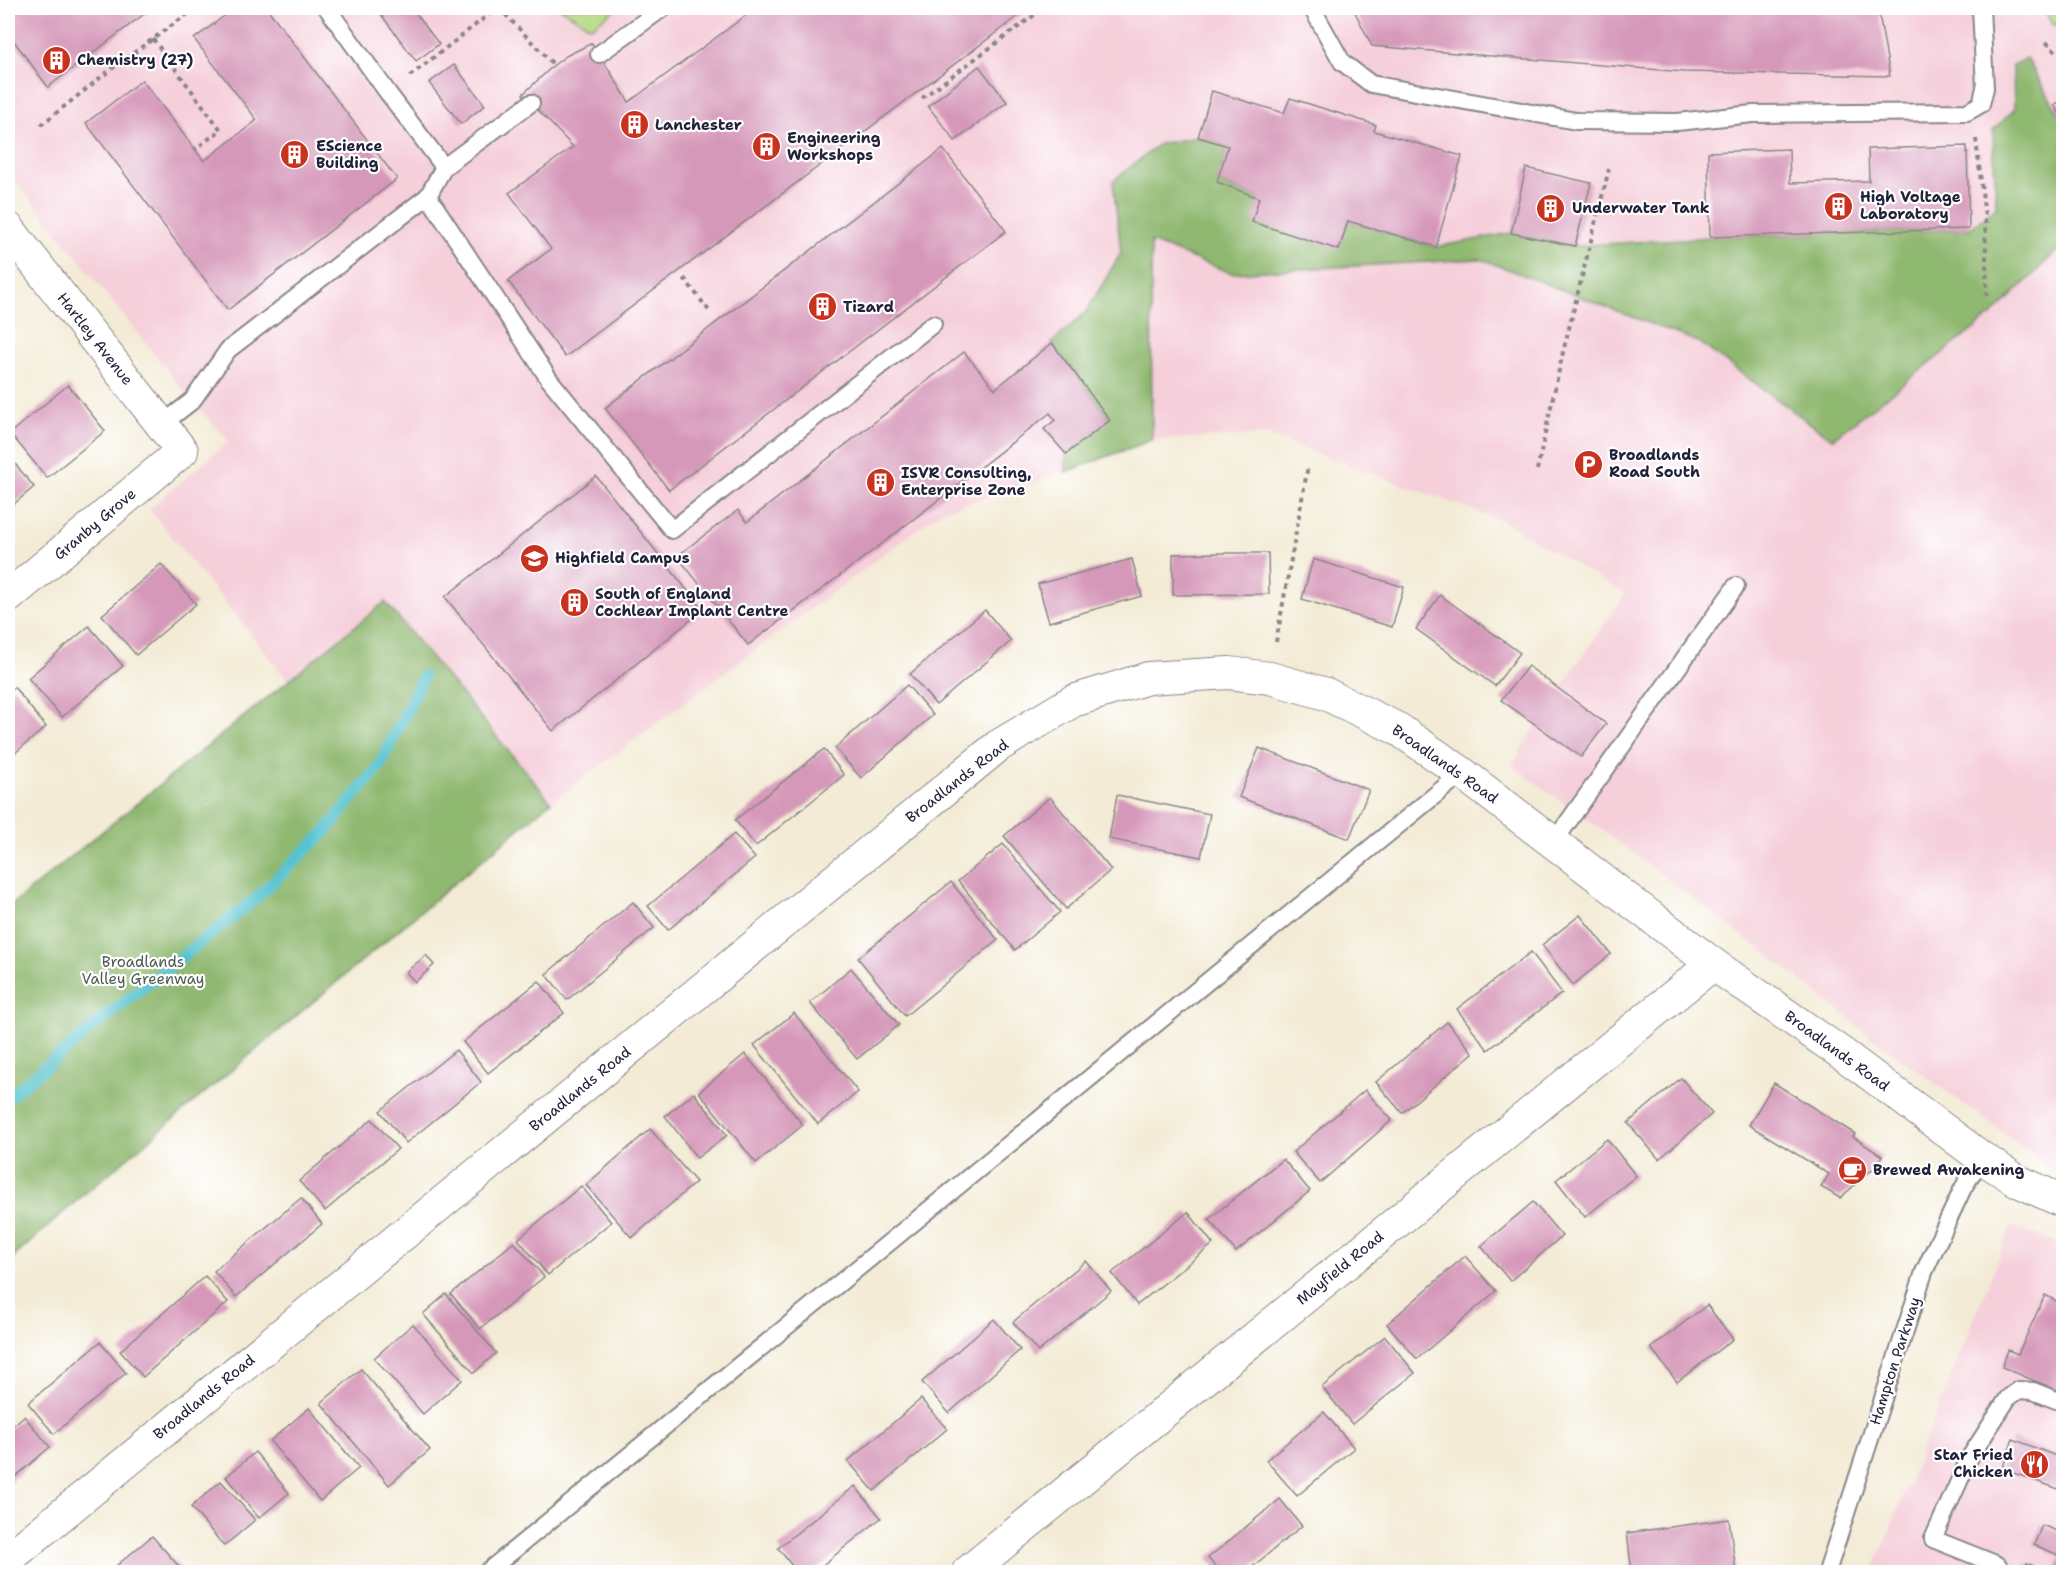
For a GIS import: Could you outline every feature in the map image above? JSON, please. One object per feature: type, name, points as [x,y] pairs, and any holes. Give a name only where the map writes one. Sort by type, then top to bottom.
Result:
[{"type":"street","name":"Hartley Avenue","points":[[8,228],[182,451]]},
{"type":"street","name":"Granby Grove","points":[[8,597],[182,451]]},
{"type":"street","name":"Broadlands Road","points":[[8,1559],[998,746],[1072,701],[1148,678],[1229,673],[1270,678],[1326,694],[1398,729],[1461,773],[1713,964],[1844,1054],[1982,1158],[2018,1181],[2064,1202]]},
{"type":"street","name":"Mayfield Road","points":[[968,1572],[1713,964]]},
{"type":"lane","points":[[327,8],[444,167]]},
{"type":"lane","points":[[599,54],[663,8]]},
{"type":"lane","points":[[1312,8],[1342,62],[1371,84],[1575,121],[1677,122],[1753,114],[1967,112],[1981,104],[1985,88],[1981,8]]},
{"type":"lane","points":[[161,425],[192,401],[228,350],[428,196],[444,167],[531,103]]},
{"type":"lane","points":[[428,196],[549,379],[672,530],[933,324]]},
{"type":"lane","points":[[1553,843],[1736,586]]},
{"type":"lane","points":[[487,1572],[1461,773]]},
{"type":"lane","name":"Hampton Parkway","points":[[1827,1572],[1924,1272],[1963,1188],[1982,1158]]},
{"type":"lane","points":[[1998,1565],[1933,1539],[1970,1457],[2008,1398],[2019,1390],[2033,1391],[2064,1403]]},
{"type":"path","points":[[41,125],[196,8]]},
{"type":"path","points":[[388,93],[498,8],[554,65]]},
{"type":"path","points":[[922,98],[1044,8]]},
{"type":"path","points":[[153,39],[221,130],[195,149]]},
{"type":"path","points":[[2046,42],[2064,59]]},
{"type":"path","points":[[1537,470],[1609,169]]},
{"type":"path","points":[[1982,190],[1987,298]]},
{"type":"path","points":[[684,278],[710,312]]},
{"type":"path","points":[[1270,678],[1308,466]]},
{"type":"shaded area","name":"Highfield Campus","points":[[8,8],[2063,8],[2063,1172],[2052,1168],[1870,1036],[1787,969],[1598,827],[1512,766],[1536,724],[1625,594],[1502,521],[1267,435],[1152,440],[1066,472],[942,511],[551,802],[385,602],[288,680],[149,509],[229,441],[192,401],[8,171]]},
{"type":"shaded area","points":[[2011,1226],[2063,1245],[2063,1572],[1873,1572]]},
{"type":"green space","points":[[560,8],[617,8],[591,27]]},
{"type":"green space","points":[[2043,8],[2063,8],[2063,17],[2054,26]]},
{"type":"green space","points":[[2027,59],[2063,121],[2063,245],[1992,315],[1832,439],[1698,342],[1481,259],[1231,273],[1151,242],[1152,440],[1066,472],[1066,454],[1110,419],[1052,343],[1086,312],[1121,253],[1113,181],[1159,144],[1198,137],[1228,146],[1217,182],[1259,198],[1253,222],[1339,249],[1348,221],[1436,247],[1511,233],[1575,246],[1710,237],[1969,229],[1996,207],[1993,130],[2014,110],[2013,65]]},
{"type":"green space","name":"Broadlands Valley Greenway","points":[[385,602],[551,802],[81,1197],[8,1262],[8,908]]},
{"type":"building","name":"Chemistry (27)","points":[[8,8],[152,8],[48,87],[8,33]]},
{"type":"building","name":"EScience Building","points":[[235,8],[267,8],[397,179],[228,310],[86,123],[142,80],[204,161],[257,120],[194,39]]},
{"type":"building","points":[[376,8],[412,8],[439,44],[416,61]]},
{"type":"building","name":"Engineering Workshops","points":[[756,8],[1029,8],[565,357],[508,281],[551,249],[509,193],[573,147],[523,94],[566,56],[592,43],[629,102]]},
{"type":"building","points":[[1353,8],[1878,8],[1890,76],[1684,72],[1372,46]]},
{"type":"building","points":[[454,65],[485,105],[461,124],[429,83]]},
{"type":"building","points":[[979,66],[1007,102],[955,141],[928,106]]},
{"type":"building","points":[[1212,91],[1284,113],[1290,98],[1376,125],[1374,131],[1462,156],[1436,247],[1348,221],[1339,250],[1252,222],[1259,198],[1217,182],[1228,146],[1198,137]]},
{"type":"building","points":[[2064,99],[2064,121],[2054,105]]},
{"type":"building","name":"High Voltage Laboratory","points":[[1967,146],[1969,229],[1710,237],[1708,152],[1789,149],[1790,183],[1869,181],[1868,149]]},
{"type":"building","name":"Tizard","points":[[943,149],[1006,231],[669,490],[605,408]]},
{"type":"building","name":"Underwater Tank","points":[[1526,168],[1591,183],[1575,246],[1511,233]]},
{"type":"building","name":"ISVR Consulting, Enterprise Zone","points":[[1052,343],[1110,420],[1066,454],[1044,429],[1055,420],[1050,413],[748,645],[677,556],[738,510],[747,522],[964,352],[995,389]]},
{"type":"building","points":[[68,385],[105,431],[47,478],[10,433]]},
{"type":"building","points":[[8,455],[34,487],[8,509]]},
{"type":"building","name":"South of England Cochlear Implant Centre","points":[[596,476],[703,610],[553,731],[445,597]]},
{"type":"building","points":[[1268,553],[1269,594],[1173,595],[1173,554]]},
{"type":"building","points":[[1132,559],[1142,596],[1049,622],[1038,584]]},
{"type":"building","points":[[1313,559],[1404,587],[1392,627],[1302,599]]},
{"type":"building","points":[[161,564],[196,604],[136,655],[102,615]]},
{"type":"building","points":[[1440,595],[1520,653],[1495,686],[1416,629]]},
{"type":"building","points":[[985,610],[1011,641],[936,705],[910,674]]},
{"type":"building","points":[[89,626],[123,666],[62,717],[28,678]]},
{"type":"building","points":[[1528,666],[1606,724],[1581,757],[1501,700]]},
{"type":"building","points":[[907,685],[933,715],[861,778],[835,748]]},
{"type":"building","points":[[14,687],[46,727],[8,759],[8,692]]},
{"type":"building","points":[[1259,748],[1369,790],[1349,839],[1239,797]]},
{"type":"building","points":[[824,749],[844,775],[756,846],[735,820]]},
{"type":"building","points":[[1117,795],[1210,814],[1201,857],[1109,839]]},
{"type":"building","points":[[1050,797],[1111,870],[1066,909],[1004,836]]},
{"type":"building","points":[[734,834],[755,858],[668,930],[648,906]]},
{"type":"building","points":[[1003,844],[1060,912],[1015,950],[958,881]]},
{"type":"building","points":[[951,882],[998,940],[905,1016],[858,958]]},
{"type":"building","points":[[633,902],[654,928],[567,1000],[546,974]]},
{"type":"building","points":[[1580,915],[1611,954],[1573,985],[1542,945]]},
{"type":"building","points":[[1531,952],[1562,993],[1488,1050],[1457,1009]]},
{"type":"building","points":[[426,955],[434,965],[415,982],[406,972]]},
{"type":"building","points":[[851,968],[899,1025],[857,1059],[810,1003]]},
{"type":"building","points":[[539,981],[564,1013],[488,1073],[463,1042]]},
{"type":"building","points":[[794,1013],[858,1092],[818,1124],[754,1045]]},
{"type":"building","points":[[1447,1022],[1473,1053],[1402,1113],[1376,1082]]},
{"type":"building","points":[[456,1050],[481,1082],[406,1143],[380,1111]]},
{"type":"building","points":[[745,1054],[803,1125],[756,1163],[699,1092]]},
{"type":"building","points":[[1681,1078],[1712,1114],[1659,1159],[1628,1123]]},
{"type":"building","points":[[1774,1083],[1855,1134],[1853,1137],[1882,1156],[1876,1166],[1840,1198],[1821,1187],[1829,1174],[1749,1125]]},
{"type":"building","points":[[1365,1090],[1392,1120],[1320,1183],[1293,1152]]},
{"type":"building","points":[[694,1093],[727,1135],[697,1158],[665,1116]]},
{"type":"building","points":[[372,1119],[398,1149],[325,1211],[299,1181]]},
{"type":"building","points":[[650,1129],[696,1182],[632,1238],[586,1185]]},
{"type":"building","points":[[1607,1139],[1636,1176],[1585,1217],[1556,1180]]},
{"type":"building","points":[[1283,1159],[1310,1191],[1236,1252],[1209,1219]]},
{"type":"building","points":[[581,1186],[611,1222],[548,1275],[518,1239]]},
{"type":"building","points":[[301,1198],[322,1224],[236,1297],[214,1271]]},
{"type":"building","points":[[1533,1202],[1562,1236],[1510,1281],[1481,1246]]},
{"type":"building","points":[[1188,1212],[1213,1244],[1137,1305],[1112,1273]]},
{"type":"building","points":[[514,1242],[544,1277],[480,1329],[451,1294]]},
{"type":"building","points":[[1465,1256],[1496,1291],[1417,1359],[1387,1324]]},
{"type":"building","points":[[1086,1261],[1111,1291],[1038,1352],[1013,1322]]},
{"type":"building","points":[[205,1276],[228,1302],[143,1377],[120,1351]]},
{"type":"building","points":[[446,1294],[496,1353],[474,1373],[423,1314]]},
{"type":"building","points":[[2045,1295],[2064,1305],[2064,1393],[2002,1367],[2008,1350],[2018,1354]]},
{"type":"building","points":[[1707,1305],[1733,1339],[1677,1382],[1651,1348]]},
{"type":"building","points":[[994,1319],[1020,1350],[949,1413],[922,1382]]},
{"type":"building","points":[[413,1324],[462,1380],[423,1414],[374,1358]]},
{"type":"building","points":[[1385,1336],[1415,1373],[1352,1424],[1322,1387]]},
{"type":"building","points":[[100,1342],[126,1373],[54,1434],[28,1403]]},
{"type":"building","points":[[361,1369],[430,1450],[389,1485],[321,1403]]},
{"type":"building","points":[[921,1399],[947,1429],[874,1491],[848,1461]]},
{"type":"building","points":[[309,1408],[359,1468],[320,1501],[270,1441]]},
{"type":"building","points":[[1324,1412],[1354,1448],[1297,1496],[1266,1460]]},
{"type":"building","points":[[24,1416],[50,1447],[8,1483],[8,1430]]},
{"type":"building","name":"Star Fried Chicken","points":[[2013,1439],[2064,1459],[2064,1491],[2002,1469]]},
{"type":"building","points":[[255,1452],[289,1493],[259,1518],[226,1477]]},
{"type":"building","points":[[221,1481],[255,1520],[224,1546],[191,1507]]},
{"type":"building","points":[[855,1486],[881,1518],[814,1572],[797,1572],[778,1548]]},
{"type":"building","points":[[1280,1499],[1302,1526],[1246,1572],[1220,1572],[1208,1558]]},
{"type":"building","points":[[1729,1519],[1736,1572],[1632,1572],[1627,1533]]},
{"type":"building","points":[[2042,1525],[2064,1534],[2064,1572],[2054,1572],[2061,1556],[2034,1545]]},
{"type":"building","points":[[152,1536],[183,1571],[109,1572]]},
{"type":"building","points":[[2027,1563],[2049,1572],[2023,1572]]},
{"type":"waterway","points":[[8,1098],[109,1014],[253,901],[325,832],[380,765],[423,677]]},
{"type":"place","name":"Chemistry (27)","points":[[56,60]]},
{"type":"place","name":"Lanchester","points":[[634,125]]},
{"type":"place","name":"Engineering Workshops","points":[[766,147]]},
{"type":"place","name":"EScience Building","points":[[295,155]]},
{"type":"place","name":"High Voltage Laboratory","points":[[1839,206]]},
{"type":"place","name":"Underwater Tank","points":[[1551,208]]},
{"type":"place","name":"Tizard","points":[[822,307]]},
{"type":"place","name":"Broadlands Road South","points":[[1588,464]]},
{"type":"place","name":"ISVR Consulting, Enterprise Zone","points":[[880,482]]},
{"type":"place","name":"Highfield Campus","points":[[534,558]]},
{"type":"place","name":"South of England Cochlear Implant Centre","points":[[574,603]]},
{"type":"place","name":"Brewed Awakening","points":[[1852,1170]]},
{"type":"place","name":"Star Fried Chicken","points":[[2034,1464]]}]
